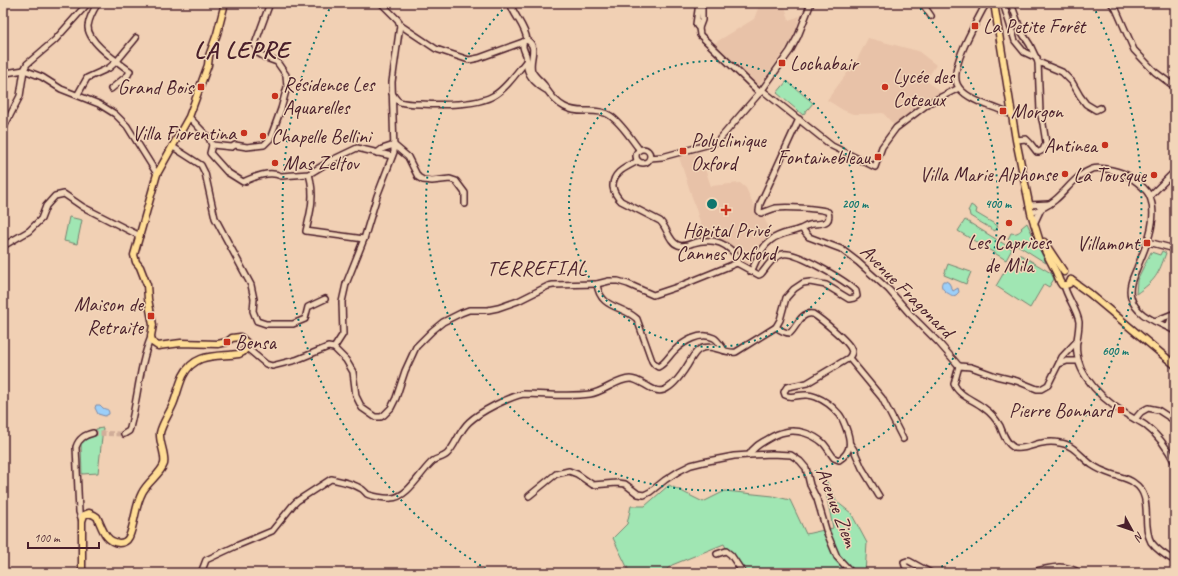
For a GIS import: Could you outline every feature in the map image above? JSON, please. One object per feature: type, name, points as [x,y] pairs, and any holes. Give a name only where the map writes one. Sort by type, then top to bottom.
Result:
[{"type":"main road","points":[[82,573],[82,521],[84,515],[89,513],[97,517],[109,540],[117,543],[124,542],[131,533],[140,496],[147,483],[162,468],[164,462],[160,434],[174,403],[183,375],[188,368],[205,357],[239,354],[247,348],[246,342],[240,337],[232,338],[227,342],[218,344],[181,343],[158,346],[152,342],[151,336],[153,326],[147,286],[140,266],[136,262],[134,255],[157,174],[189,117],[208,65],[209,56],[218,34],[225,3]]},
{"type":"main road","points":[[994,3],[1016,140],[1034,224],[1042,246],[1060,282],[1064,285],[1069,284],[1071,280]]},
{"type":"main road","points":[[1037,233],[1064,272],[1070,275],[1071,280],[1089,293],[1175,365]]},
{"type":"main road","points":[[1059,279],[1060,275],[1064,272]]},
{"type":"street","points":[[3,129],[20,96],[24,70],[27,64],[55,40],[88,3]]},
{"type":"street","points":[[98,3],[88,26],[90,34],[100,47],[130,71],[128,75],[111,89]]},
{"type":"street","points":[[212,145],[232,147],[235,145],[247,147],[264,145],[270,139],[287,87],[286,75],[277,62],[258,53],[255,44],[270,3]]},
{"type":"street","points":[[381,3],[398,20],[400,25],[436,49],[469,60],[479,58],[525,41],[532,44],[533,52],[531,69],[546,90],[558,102],[567,108],[577,111],[600,112],[609,115],[619,124],[639,149]]},
{"type":"street","points":[[510,3],[514,14],[525,32],[525,41],[522,48],[526,54],[528,71],[541,87],[546,90]]},
{"type":"street","points":[[701,3],[696,24],[699,28],[699,33],[701,36],[761,91],[836,148],[875,167],[882,147],[896,128],[929,103],[959,88]]},
{"type":"street","points":[[737,263],[735,253],[714,242],[702,240],[682,246],[674,243],[664,224],[617,198],[614,192],[613,181],[618,172],[638,161],[645,163],[650,158],[662,157],[714,143],[721,138],[761,91],[782,63],[795,43],[811,3]]},
{"type":"street","points":[[922,3],[931,16]]},
{"type":"street","points":[[987,3],[961,54],[957,66],[956,82],[959,88],[972,98],[1007,113],[1012,113]]},
{"type":"street","points":[[1003,3],[1015,41],[1024,52],[1062,72],[1072,82],[1086,104],[1096,110],[1100,108]]},
{"type":"street","points":[[1011,3],[1020,32],[1030,45],[1038,60],[1040,112],[1045,136],[1045,146],[1043,150],[1037,152],[1026,139],[1016,140]]},
{"type":"street","points":[[1111,3],[1116,9],[1134,50],[1155,72],[1175,87]]},
{"type":"street","points":[[334,348],[343,334],[342,302],[346,284],[364,239],[377,196],[393,154],[393,112],[391,92],[400,25]]},
{"type":"street","points":[[78,94],[87,78],[109,68],[117,61],[136,38]]},
{"type":"street","points":[[391,92],[396,99],[404,103],[446,105],[492,97],[519,70],[533,52]]},
{"type":"street","points":[[519,70],[523,69],[528,71]]},
{"type":"street","points":[[3,74],[24,70],[42,77],[61,89],[99,104],[115,114],[127,126],[157,174]]},
{"type":"street","points":[[393,112],[396,107],[404,103]]},
{"type":"street","points":[[189,117],[209,138],[212,145],[210,153],[227,172],[243,182],[263,174],[279,174],[282,176],[310,174],[332,160],[357,148],[377,153],[393,154]]},
{"type":"street","points":[[751,272],[761,249],[771,240],[780,234],[802,229],[808,225],[827,221],[829,217],[828,212],[822,210],[776,208],[761,213],[759,210],[760,204],[798,119]]},
{"type":"street","points":[[377,153],[382,149],[394,146]]},
{"type":"street","points":[[394,146],[408,157],[418,177],[423,180],[432,182],[450,179],[456,181],[465,193],[465,204]]},
{"type":"street","points":[[173,147],[200,165],[205,173],[215,218],[251,285],[254,299],[253,312],[257,321],[266,324],[293,324],[305,319],[308,307],[325,299]]},
{"type":"street","points":[[639,149],[646,149],[650,153],[650,158]]},
{"type":"street","points":[[638,161],[635,155],[639,149]]},
{"type":"street","points":[[1031,213],[1050,204],[1080,175],[1094,168],[1111,170],[1127,176],[1140,184],[1150,196],[1153,205],[1153,212],[1148,242],[1133,276],[1130,287],[1131,299],[1136,308],[1144,315],[1175,331]]},
{"type":"street","points":[[1150,196],[1175,171]]},
{"type":"street","points":[[310,174],[312,182],[312,208],[306,231],[364,239]]},
{"type":"street","points":[[3,246],[29,231],[41,219],[46,206],[55,196],[64,194],[83,207],[140,236]]},
{"type":"street","points":[[1029,205],[1050,204]]},
{"type":"street","points":[[1034,224],[1041,208]]},
{"type":"street","name":"Avenue Fragonard","points":[[802,229],[809,237],[841,249],[858,262],[889,290],[959,366]]},
{"type":"street","points":[[1148,242],[1175,249]]},
{"type":"street","points":[[201,573],[206,560],[272,531],[297,501],[331,479],[361,488],[371,495],[391,498],[399,496],[406,492],[432,462],[447,454],[464,427],[469,422],[485,411],[514,397],[523,394],[592,394],[617,382],[630,379],[642,382],[656,390],[664,390],[681,375],[693,355],[700,349],[705,348],[736,352],[776,327],[780,320],[786,298],[794,289],[803,283],[810,282],[826,284],[850,298],[856,298],[858,294],[838,277],[792,254],[782,254],[777,256],[761,274],[751,272],[737,263]]},
{"type":"street","points":[[247,348],[268,366],[272,366],[296,360],[328,347],[334,348],[346,360],[353,372],[356,396],[362,408],[375,417],[381,417],[391,408],[396,398],[405,371],[416,347],[432,331],[451,317],[469,310],[488,310],[498,308],[553,285],[596,284],[609,281],[618,281],[653,295],[737,263]]},
{"type":"street","points":[[596,284],[603,299],[611,306],[632,314],[637,319],[652,361],[658,367],[662,365],[684,342],[694,337],[709,336],[715,338],[724,350]]},
{"type":"street","points":[[1064,285],[1079,322],[1076,348],[1078,361],[1086,377],[1096,390],[1120,410],[1145,425],[1154,433],[1169,452],[1175,463]]},
{"type":"street","points":[[750,455],[751,450],[776,435],[785,432],[797,431],[816,438],[827,447],[836,460],[839,460],[849,450],[850,439],[844,423],[839,414],[831,406],[815,397],[807,395],[789,397],[785,395],[784,392],[787,387],[807,383],[849,358],[852,353],[852,348],[813,314],[809,313],[804,316],[790,333],[781,331],[776,327]]},
{"type":"street","points":[[1155,321],[1175,313]]},
{"type":"street","points":[[1168,327],[1175,313]]},
{"type":"street","points":[[124,434],[129,432],[151,336]]},
{"type":"street","points":[[1077,341],[1068,350],[1058,364],[1048,385],[1040,389],[971,367],[959,366],[954,384],[958,390],[985,408],[996,419],[1009,443],[1017,449],[1043,443],[1062,443],[1079,453],[1100,470],[1134,482],[1140,488],[1146,504],[1148,535],[1152,543],[1158,550],[1175,561]]},
{"type":"street","points":[[849,358],[882,398],[903,439]]},
{"type":"street","points":[[1058,364],[1067,361],[1078,361]]},
{"type":"street","points":[[1135,419],[1141,412],[1148,408],[1158,410],[1175,421]]},
{"type":"street","points":[[82,521],[79,512],[76,447],[77,443],[83,436],[93,433]]},
{"type":"street","points":[[850,444],[862,468],[879,496]]},
{"type":"street","name":"Avenue Ziem","points":[[529,496],[556,474],[569,471],[593,485],[625,484],[638,494],[644,495],[679,471],[691,465],[715,459],[750,455],[791,455],[800,461],[806,468],[810,485],[817,499],[827,533],[837,557],[852,573]]},
{"type":"street","points":[[717,554],[726,551],[732,556],[743,573]]},
{"type":"street","points":[[916,573],[905,566],[904,562],[909,561],[931,573]]},
{"type":"street","points":[[1028,573],[1056,567],[1068,568],[1079,573]]},
{"type":"shaded area","points":[[760,3],[784,3],[789,20],[800,16],[793,37],[758,87],[713,44],[754,19]]},
{"type":"shaded area","name":"Lycée des Coteaux","points":[[868,38],[918,51],[936,65],[926,80],[941,93],[895,126],[883,113],[853,114],[843,110],[827,100],[857,60]]},
{"type":"shaded area","name":"Hôpital Privé Cannes Oxford","points":[[699,152],[711,186],[740,183],[746,188],[755,208],[755,213],[759,217],[764,218],[773,236],[758,246],[748,266],[742,262],[731,245],[716,237],[705,237],[679,157]]},
{"type":"green space","points":[[787,81],[813,103],[803,115],[777,93]]},
{"type":"green space","points":[[971,205],[977,209],[976,213],[998,226],[995,231],[970,216],[968,211]]},
{"type":"green space","points":[[69,217],[82,220],[77,244],[64,241]]},
{"type":"green space","points":[[965,220],[1012,249],[1006,260],[958,231]]},
{"type":"green space","points":[[1027,223],[1046,263],[1008,239],[1011,233],[1018,232]]},
{"type":"green space","points":[[1162,251],[1166,253],[1156,276],[1148,285],[1136,294],[1137,280],[1151,252],[1160,255]]},
{"type":"green space","points":[[1019,255],[1051,273],[1054,279],[1049,287],[1044,284],[1030,308],[996,286],[1009,264],[1012,266]]},
{"type":"green space","points":[[948,264],[971,272],[966,284],[944,275]]},
{"type":"green space","points":[[103,428],[98,473],[82,474],[81,444],[88,438],[95,435],[96,429]]},
{"type":"green space","points":[[822,472],[837,502],[851,513],[867,543],[865,573],[739,573],[724,544],[672,565],[662,573],[630,573],[613,538],[627,524],[631,506],[645,506],[669,485],[703,502],[725,491],[773,496],[790,500],[806,534],[833,528]]},
{"type":"water","points":[[943,281],[949,283],[953,291],[958,288],[959,292],[953,296],[946,292],[942,288]]},
{"type":"water","points":[[96,405],[100,405],[108,410],[109,414],[105,416],[98,414],[95,408]]},
{"type":"tunnel","points":[[93,433],[124,434]]},
{"type":"place","name":"La Petite Forêt","points":[[975,26]]},
{"type":"place","name":"Lochabair","points":[[782,63]]},
{"type":"place","name":"Grand Bois","points":[[201,87]]},
{"type":"place","name":"Lycée des Coteaux","points":[[885,87]]},
{"type":"place","name":"Résidence Les Aquarelles","points":[[275,96]]},
{"type":"place","name":"Morgon","points":[[1003,111]]},
{"type":"place","name":"Villa Fiorentina","points":[[244,133]]},
{"type":"place","name":"Chapelle Bellini","points":[[263,136]]},
{"type":"place","name":"Antinea","points":[[1105,145]]},
{"type":"place","name":"Polyclinique Oxford","points":[[683,151]]},
{"type":"place","name":"Fontainebleau","points":[[878,157]]},
{"type":"place","name":"Mas Zeltov","points":[[275,163]]},
{"type":"place","name":"Villa Marie Alphonse","points":[[1065,174]]},
{"type":"place","name":"La Tousque","points":[[1154,175]]},
{"type":"place","name":"Hôpital Privé Cannes Oxford","points":[[726,210]]},
{"type":"place","name":"Les Caprices de Mila","points":[[1009,223]]},
{"type":"place","name":"Villamont","points":[[1147,243]]},
{"type":"place","name":"Maison de Retraite","points":[[151,316]]},
{"type":"place","name":"Bensa","points":[[227,342]]},
{"type":"place","name":"Pierre Bonnard","points":[[1121,410]]},
{"type":"district","name":"LA LEPRE","points":[[242,50]]},
{"type":"district","name":"TERREFIAL","points":[[537,268]]}]
